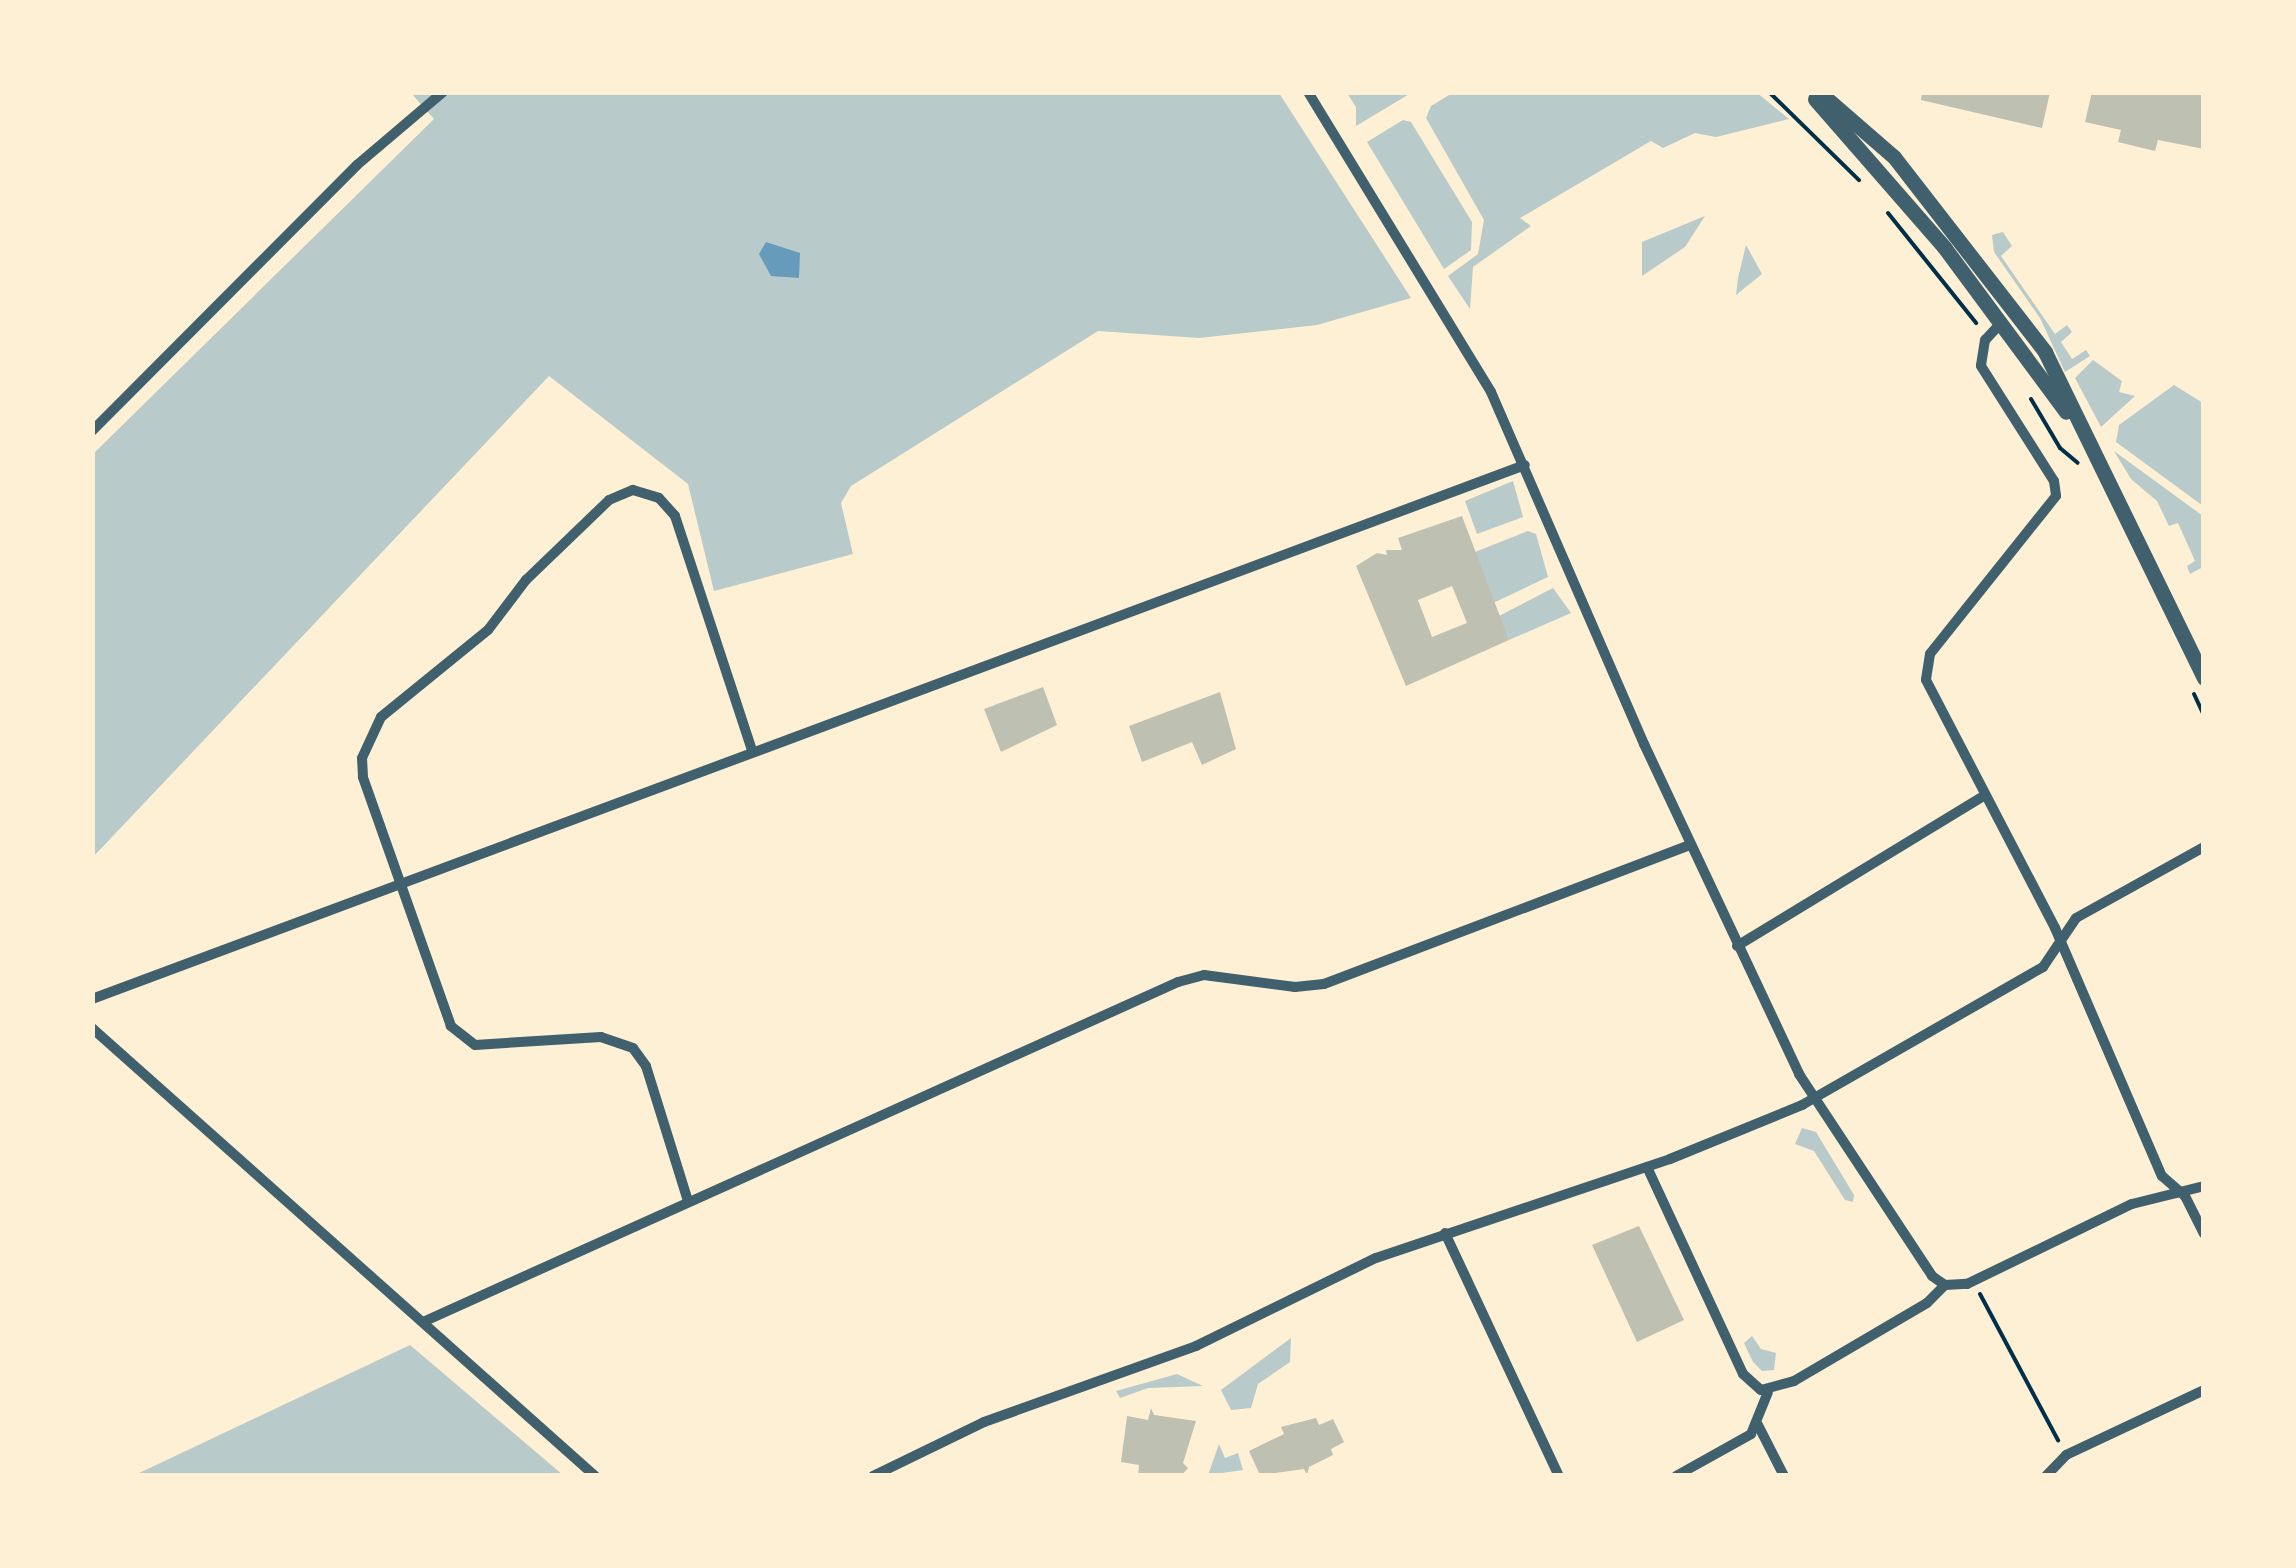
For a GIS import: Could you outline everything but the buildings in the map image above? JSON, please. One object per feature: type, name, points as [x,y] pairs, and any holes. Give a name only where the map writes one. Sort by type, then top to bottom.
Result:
[{"type":"street","points":[[92,430],[357,164],[443,92]]},
{"type":"street","points":[[1308,92],[1462,336],[1525,465],[1737,946],[1817,1097],[1927,1270],[1945,1285]]},
{"type":"street","points":[[1808,92],[2002,322],[2095,453]]},
{"type":"street","points":[[1819,92],[1894,157],[1968,246],[2045,352],[2202,673]]},
{"type":"street","points":[[2002,322],[1985,340],[1981,366],[2054,480],[2056,496],[1934,648],[1925,670],[1934,701],[2061,943],[2162,1176],[2181,1192],[2204,1234]]},
{"type":"street","points":[[92,1000],[752,750],[1525,465]]},
{"type":"street","points":[[688,1201],[638,1052],[609,1037],[490,1045],[464,1040],[448,1020],[363,777],[369,733],[488,630],[534,572],[625,491],[650,494],[676,516],[752,750]]},
{"type":"street","points":[[1737,946],[1985,795]]},
{"type":"street","points":[[423,1322],[1178,982],[1204,975],[1295,987],[1324,984],[1690,845]]},
{"type":"street","points":[[873,1476],[1000,1416],[1196,1346],[1363,1264],[1646,1167],[1817,1097],[2042,967],[2076,918],[2204,847]]},
{"type":"street","points":[[92,1028],[595,1476]]},
{"type":"street","points":[[1646,1167],[1743,1374],[1768,1392]]},
{"type":"street","points":[[1676,1476],[1745,1440],[1758,1424],[1768,1392],[1894,1322],[1945,1285],[1974,1282],[2132,1204],[2204,1186]]},
{"type":"street","points":[[1445,1233],[1560,1476]]},
{"type":"street","points":[[2046,1476],[2066,1455],[2204,1390]]},
{"type":"street","points":[[1758,1424],[1784,1476]]},
{"type":"path","points":[[1974,1282],[2066,1455]]},
{"type":"shaded area","points":[[1454,92],[1756,92],[1789,119],[1716,137],[1695,133],[1663,148],[1651,141],[1520,218],[1531,226],[1473,267],[1470,309],[1448,276],[1478,254],[1484,220],[1426,118],[1431,106]]},
{"type":"shaded area","points":[[411,93],[1279,93],[1411,298],[1317,325],[1199,338],[1098,331],[851,486],[841,503],[853,554],[714,591],[688,484],[549,376],[93,857],[92,455],[434,119]]},
{"type":"shaded area","points":[[1347,93],[1411,93],[1356,126],[1356,107]]},
{"type":"shaded area","points":[[1403,120],[1411,122],[1472,222],[1471,250],[1444,269],[1367,142]]},
{"type":"shaded area","points":[[1705,216],[1685,247],[1642,276],[1642,242]]},
{"type":"shaded area","points":[[2003,232],[2012,246],[2001,256],[2055,334],[2067,325],[2072,332],[2061,342],[2072,359],[2086,350],[2090,356],[2065,372],[2040,318],[1994,252],[1992,235]]},
{"type":"shaded area","points":[[1746,245],[1762,274],[1736,295],[1738,278]]},
{"type":"shaded area","points":[[2093,360],[2122,381],[2119,392],[2135,396],[2101,427],[2075,378]]},
{"type":"shaded area","points":[[2174,385],[2203,403],[2203,506],[2116,442],[2119,425]]},
{"type":"shaded area","points":[[2114,451],[2203,516],[2203,567],[2190,574],[2187,566],[2195,561],[2178,523],[2169,526],[2157,501],[2131,479]]},
{"type":"shaded area","points":[[1513,481],[1523,517],[1477,534],[1465,501]]},
{"type":"shaded area","points":[[1528,531],[1536,534],[1548,577],[1493,603],[1475,552]]},
{"type":"shaded area","points":[[1553,588],[1571,613],[1509,640],[1499,616]]},
{"type":"shaded area","points":[[1802,1128],[1816,1132],[1854,1195],[1853,1202],[1845,1200],[1814,1151],[1795,1144]]},
{"type":"shaded area","points":[[1752,1336],[1761,1349],[1776,1353],[1774,1370],[1762,1371],[1753,1362],[1744,1343]]},
{"type":"shaded area","points":[[1291,1338],[1290,1362],[1258,1384],[1251,1408],[1231,1410],[1221,1390]]},
{"type":"shaded area","points":[[410,1345],[563,1475],[135,1475]]},
{"type":"shaded area","points":[[1177,1374],[1203,1386],[1148,1388],[1120,1398],[1116,1391]]},
{"type":"shaded area","points":[[1219,1444],[1225,1458],[1238,1453],[1243,1470],[1208,1475]]},
{"type":"water","points":[[766,242],[800,253],[799,278],[771,276],[759,254]]}]
